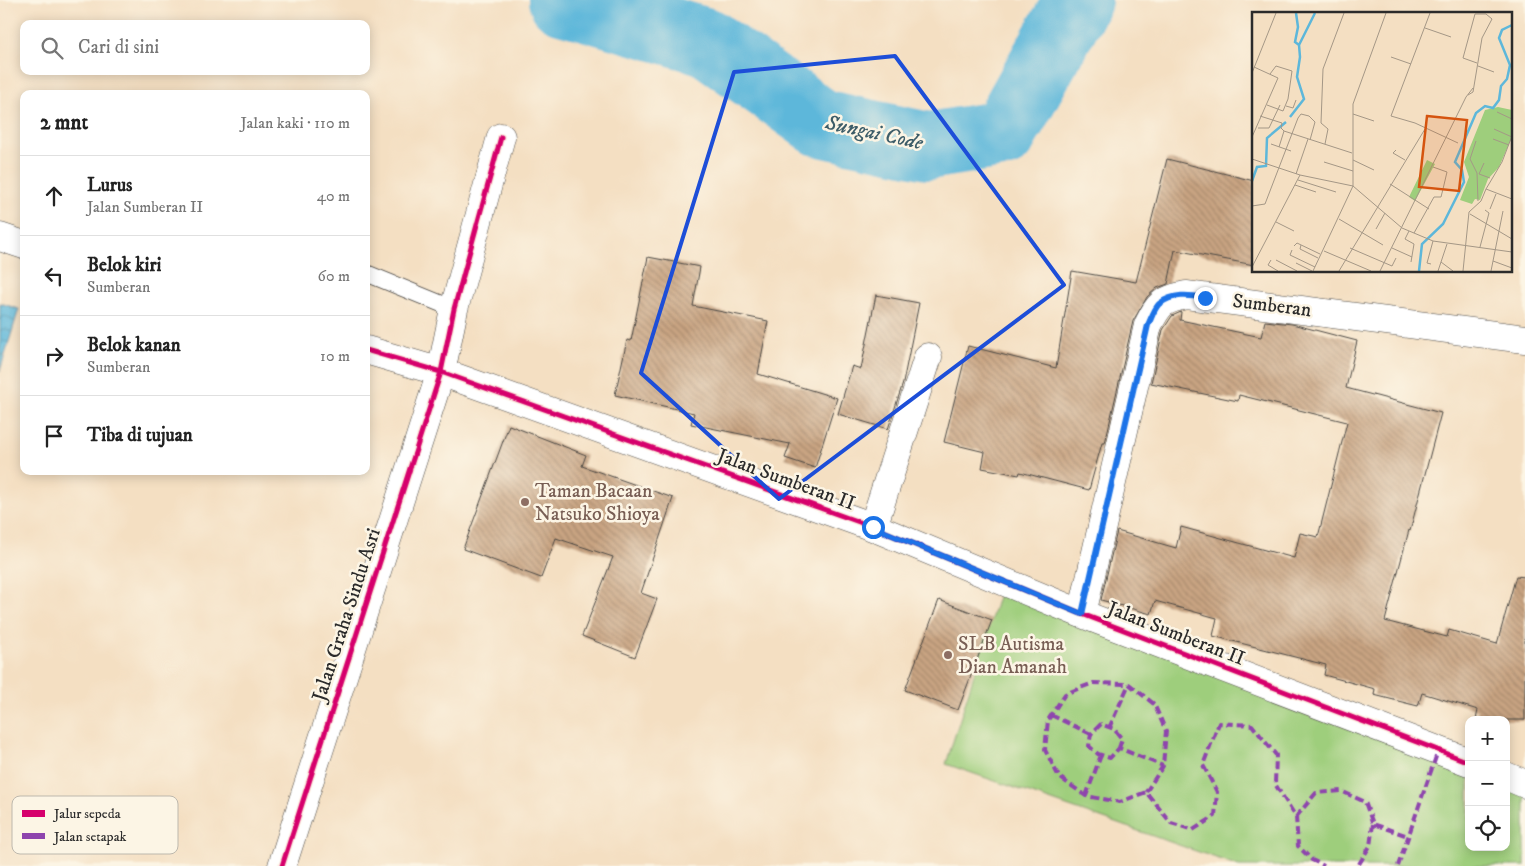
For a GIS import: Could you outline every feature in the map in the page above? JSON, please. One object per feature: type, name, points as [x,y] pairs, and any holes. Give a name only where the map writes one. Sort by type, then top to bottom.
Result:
[{"type":"street","name":"Jalan Graha Sindu Asri","points":[[282,866],[441,372],[454,309],[501,137]]},
{"type":"street","points":[[0,237],[20,244]]},
{"type":"street","name":"Sumberan","points":[[1082,614],[1148,325],[1158,305],[1172,297],[1186,295],[1525,339]]},
{"type":"street","name":"Jalan Sumberan II","points":[[370,351],[441,372],[873,527],[1082,614],[1466,761]]},
{"type":"street","points":[[873,527],[928,357]]},
{"type":"street","points":[[1510,778],[1525,784]]},
{"type":"lane","points":[[370,275],[454,309]]},
{"type":"highlighted area","points":[[895,56],[1064,285],[779,499],[641,373],[734,72]]},
{"type":"green space","points":[[1003,581],[1465,767],[1465,851],[1510,851],[1510,786],[1525,792],[1525,866],[1239,866],[946,764]]},
{"type":"water","points":[[0,303],[19,309],[0,371]]},
{"type":"building","points":[[1167,159],[1252,180],[1252,265],[1175,250],[1168,284],[1157,288],[1147,297],[1133,321],[1105,443],[1102,443],[1089,490],[1020,472],[1019,475],[982,468],[985,452],[944,442],[968,346],[1056,368],[1072,271],[1136,282]]},
{"type":"building","points":[[648,257],[700,267],[693,306],[768,321],[758,374],[837,398],[815,468],[785,458],[790,444],[691,424],[694,413],[615,395],[627,340],[631,341]]},
{"type":"building","points":[[876,295],[919,303],[903,383],[888,429],[838,414],[852,366],[861,369]]},
{"type":"building","points":[[1181,312],[1180,320],[1261,337],[1265,321],[1292,324],[1357,341],[1346,388],[1441,413],[1385,621],[1447,637],[1449,630],[1497,644],[1516,576],[1525,577],[1525,720],[1510,720],[1510,716],[1477,716],[1478,710],[1422,693],[1418,706],[1374,695],[1375,689],[1324,675],[1326,665],[1213,636],[1217,618],[1155,601],[1151,614],[1101,600],[1117,531],[1176,548],[1181,527],[1294,558],[1300,533],[1318,537],[1347,422],[1239,395],[1238,401],[1151,383],[1163,330],[1172,316]]},
{"type":"building","points":[[509,425],[586,455],[582,466],[673,498],[641,593],[657,599],[635,657],[582,636],[613,557],[556,538],[541,578],[463,549]]},
{"type":"building","name":"SLB Autisma Dian Amanah","points":[[939,600],[992,620],[958,710],[905,690]]},
{"type":"waterway","name":"Sungai Code","points":[[562,0],[707,42],[821,123],[928,146],[1003,134],[1078,0]]},
{"type":"marked path","points":[[1146,792],[1163,766],[1166,731],[1154,704],[1129,684],[1093,683],[1065,694],[1048,720],[1045,750],[1059,777],[1086,796],[1120,802],[1146,792],[1171,823],[1193,830],[1215,816],[1217,792],[1203,765],[1219,723],[1252,725],[1276,755],[1275,784],[1296,817],[1298,846],[1312,860],[1324,866]]},
{"type":"marked path","points":[[1109,728],[1129,684]]},
{"type":"marked path","points":[[1051,715],[1091,734]]},
{"type":"marked path","points":[[1119,748],[1122,739],[1114,729],[1101,724],[1091,734],[1089,746],[1098,754],[1110,758],[1119,748],[1163,766]]},
{"type":"marked path","points":[[1398,866],[1438,751]]},
{"type":"marked path","points":[[1086,796],[1101,755]]},
{"type":"marked path","points":[[1296,817],[1316,793],[1341,791],[1365,802],[1373,824],[1408,836]]},
{"type":"marked path","points":[[1359,864],[1370,846],[1373,824]]},
{"type":"cycle path","points":[[282,866],[441,372],[454,309],[501,137]]},
{"type":"cycle path","points":[[370,351],[441,372],[873,527],[1082,614],[1466,761]]},
{"type":"place","name":"Taman Bacaan Natsuko Shioya","points":[[525,502]]},
{"type":"place","name":"SLB Autisma Dian Amanah","points":[[948,655]]},
{"type":"route","points":[[873,527],[1082,614],[1148,325],[1158,305],[1172,297],[1186,295],[1205,298]]}]
